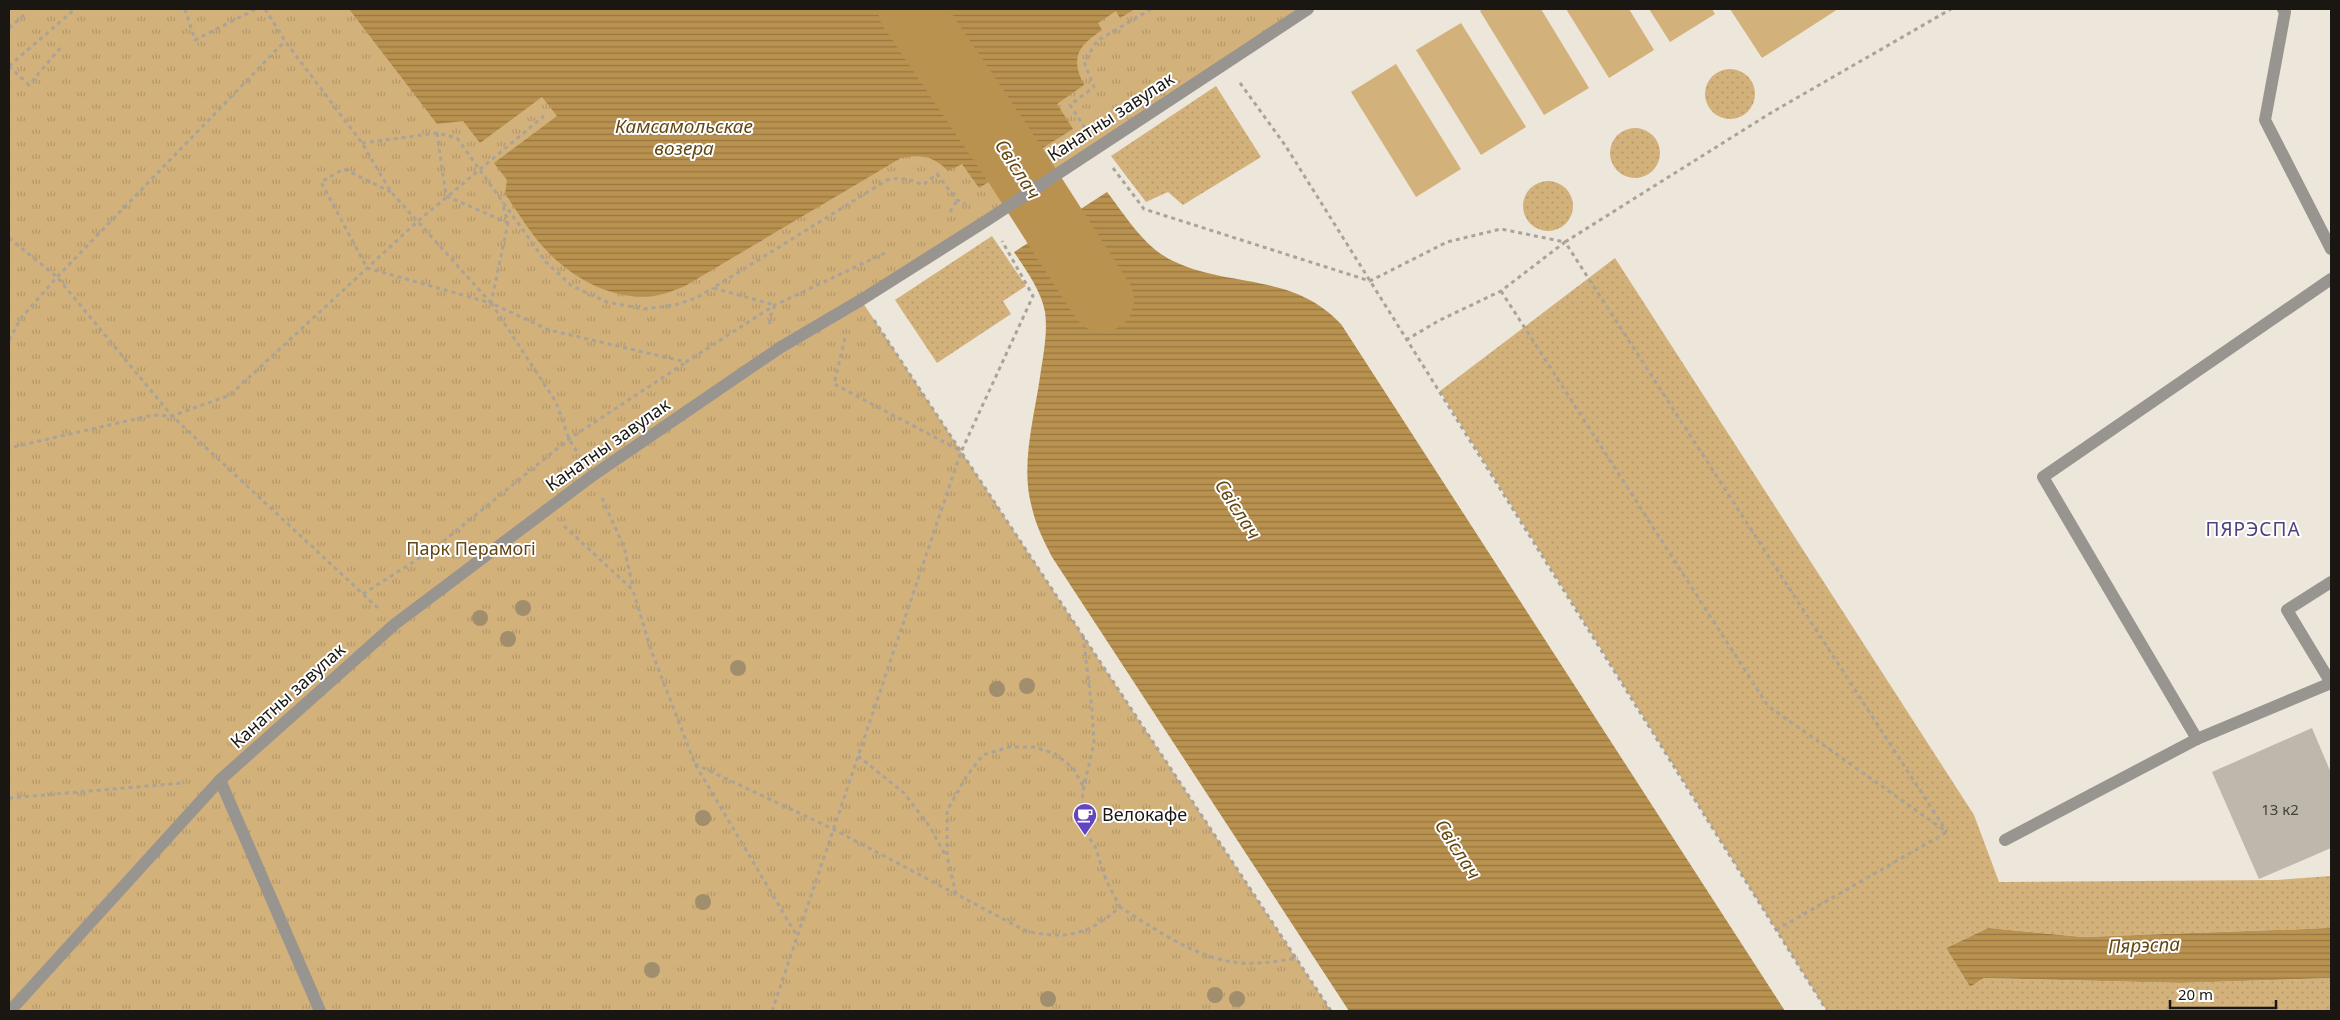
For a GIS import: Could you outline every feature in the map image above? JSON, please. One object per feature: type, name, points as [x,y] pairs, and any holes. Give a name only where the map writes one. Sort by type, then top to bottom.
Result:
[{"type":"street","name":"Канатны завулак","points":[[10,1011],[220,780],[395,624],[592,476],[781,347],[857,302],[989,219],[1308,9]]},
{"type":"street","points":[[2284,10],[2265,120],[2331,249]]},
{"type":"street","points":[[2197,739],[2044,476],[2331,279]]},
{"type":"street","points":[[2005,840],[2197,739],[2331,683],[2288,610],[2331,582]]},
{"type":"street","points":[[220,780],[320,1011]]},
{"type":"path","points":[[61,46],[29,85],[9,66],[75,9]]},
{"type":"path","points":[[185,9],[195,40],[256,9]]},
{"type":"path","points":[[265,9],[285,41],[362,143],[391,192],[491,303],[556,402],[569,439],[592,476],[624,547],[633,590],[651,650],[695,764],[797,936]]},
{"type":"path","points":[[1070,105],[1094,86],[1084,62],[1097,41],[1151,9]]},
{"type":"path","points":[[1406,340],[1440,320],[1501,291],[1565,242],[1769,114],[1951,9]]},
{"type":"path","points":[[9,28],[24,14]]},
{"type":"path","points":[[9,340],[22,317],[57,277],[285,41]]},
{"type":"path","points":[[1226,62],[1285,146],[1827,1011]]},
{"type":"path","points":[[9,448],[153,415],[172,416],[230,394],[446,196],[544,116]]},
{"type":"path","points":[[362,143],[437,133],[458,138],[546,262],[572,286],[607,302],[644,309],[675,305],[696,298],[887,180],[898,178],[911,180],[923,185],[937,174],[957,200]]},
{"type":"path","points":[[437,133],[446,196]]},
{"type":"path","points":[[1096,149],[1144,209],[1370,281],[1447,242],[1501,229],[1565,242],[1947,832]]},
{"type":"path","points":[[391,192],[344,169],[321,182],[367,268],[491,303],[549,330],[686,362]]},
{"type":"path","points":[[446,196],[508,223]]},
{"type":"path","points":[[491,303],[508,223],[501,199]]},
{"type":"path","points":[[772,1011],[961,452],[1033,296],[989,219]]},
{"type":"path","points":[[9,238],[57,277],[172,416],[395,624]]},
{"type":"path","points":[[362,594],[435,548],[569,439],[686,362],[775,305],[890,250]]},
{"type":"path","points":[[714,288],[775,305]]},
{"type":"path","points":[[1501,291],[1768,706],[1947,832]]},
{"type":"path","points":[[857,302],[834,384],[961,452]]},
{"type":"path","points":[[857,302],[961,452],[1298,958],[1331,1011]]},
{"type":"path","points":[[768,320],[775,305]]},
{"type":"path","points":[[548,510],[633,590]]},
{"type":"path","points":[[1083,635],[1092,709],[1094,744],[1084,786],[1079,823],[1095,846],[1106,880],[1120,907],[1190,948],[1220,959],[1254,964],[1298,958]]},
{"type":"path","points":[[946,856],[947,811],[966,777],[984,755],[1009,747],[1033,747],[1054,753],[1073,768],[1084,786]]},
{"type":"path","points":[[858,756],[904,793],[930,827],[946,856],[956,895]]},
{"type":"path","points":[[695,764],[833,830],[1026,931],[1050,936],[1078,934],[1101,924],[1120,907]]},
{"type":"path","points":[[9,798],[220,780]]},
{"type":"path","points":[[1776,930],[1947,832]]},
{"type":"green space","name":"Парк Перамогі","points":[[9,9],[1308,9],[861,300],[1331,1011],[9,1011]]},
{"type":"green space","points":[[1483,9],[1541,9],[1589,88],[1544,115],[1480,11]]},
{"type":"green space","points":[[1566,9],[1629,9],[1654,50],[1609,78]]},
{"type":"green space","points":[[1649,9],[1712,9],[1715,14],[1670,42]]},
{"type":"green space","points":[[1730,9],[1838,9],[1762,58]]},
{"type":"green space","points":[[1461,23],[1526,127],[1481,155],[1416,50]]},
{"type":"green space","points":[[1396,64],[1461,169],[1416,197],[1351,92]]},
{"type":"green space","points":[[1730,69],[1739,71],[1750,80],[1755,94],[1753,103],[1744,114],[1730,119],[1721,117],[1710,108],[1705,94],[1707,85],[1716,74]]},
{"type":"green space","points":[[1216,86],[1261,157],[1183,205],[1168,192],[1146,202],[1111,156]]},
{"type":"green space","points":[[1635,128],[1644,130],[1655,139],[1660,153],[1658,162],[1649,173],[1635,178],[1626,176],[1615,167],[1610,153],[1612,144],[1621,133]]},
{"type":"green space","points":[[1548,181],[1557,183],[1568,192],[1573,206],[1571,215],[1562,226],[1548,231],[1539,229],[1528,220],[1523,206],[1525,197],[1534,186]]},
{"type":"green space","points":[[992,236],[1026,286],[1003,301],[1011,314],[937,363],[895,300]]},
{"type":"green space","points":[[1615,258],[1974,815],[1999,882],[2277,880],[2331,876],[2331,928],[2083,937],[1988,928],[1946,948],[1970,987],[1984,978],[2181,983],[2331,978],[2331,1011],[1827,1011],[1440,391]]},
{"type":"water","name":"Камсамольскае возера","points":[[349,9],[1135,9],[1120,18],[1116,11],[1098,23],[1102,30],[1082,47],[1077,60],[1084,85],[1057,104],[1073,129],[979,188],[962,164],[948,171],[938,162],[927,157],[901,158],[685,286],[659,295],[643,297],[628,296],[597,287],[570,271],[546,250],[529,230],[505,194],[507,180],[494,163],[557,116],[542,97],[480,143],[463,121],[437,124]]},
{"type":"water","points":[[1107,192],[1142,237],[1159,253],[1169,259],[1213,274],[1280,288],[1322,307],[1341,324],[1785,1011],[1349,1011],[1052,557],[1040,533],[1034,515],[1027,476],[1029,442],[1044,353],[1046,320],[1037,288],[1014,252]]},
{"type":"water","name":"Пярэспа","points":[[1988,928],[2083,937],[2331,928],[2331,978],[2181,983],[1984,978],[1970,987],[1946,948]]},
{"type":"building","points":[[2312,728],[2331,773],[2331,848],[2259,879],[2212,772]]},
{"type":"waterway","name":"Свіслач","points":[[910,9],[1016,166],[1102,300]]},
{"type":"place","name":"Велокафе","points":[[1085,836]]},
{"type":"district","name":"ПЯРЭСПА","points":[[2253,529]]}]
